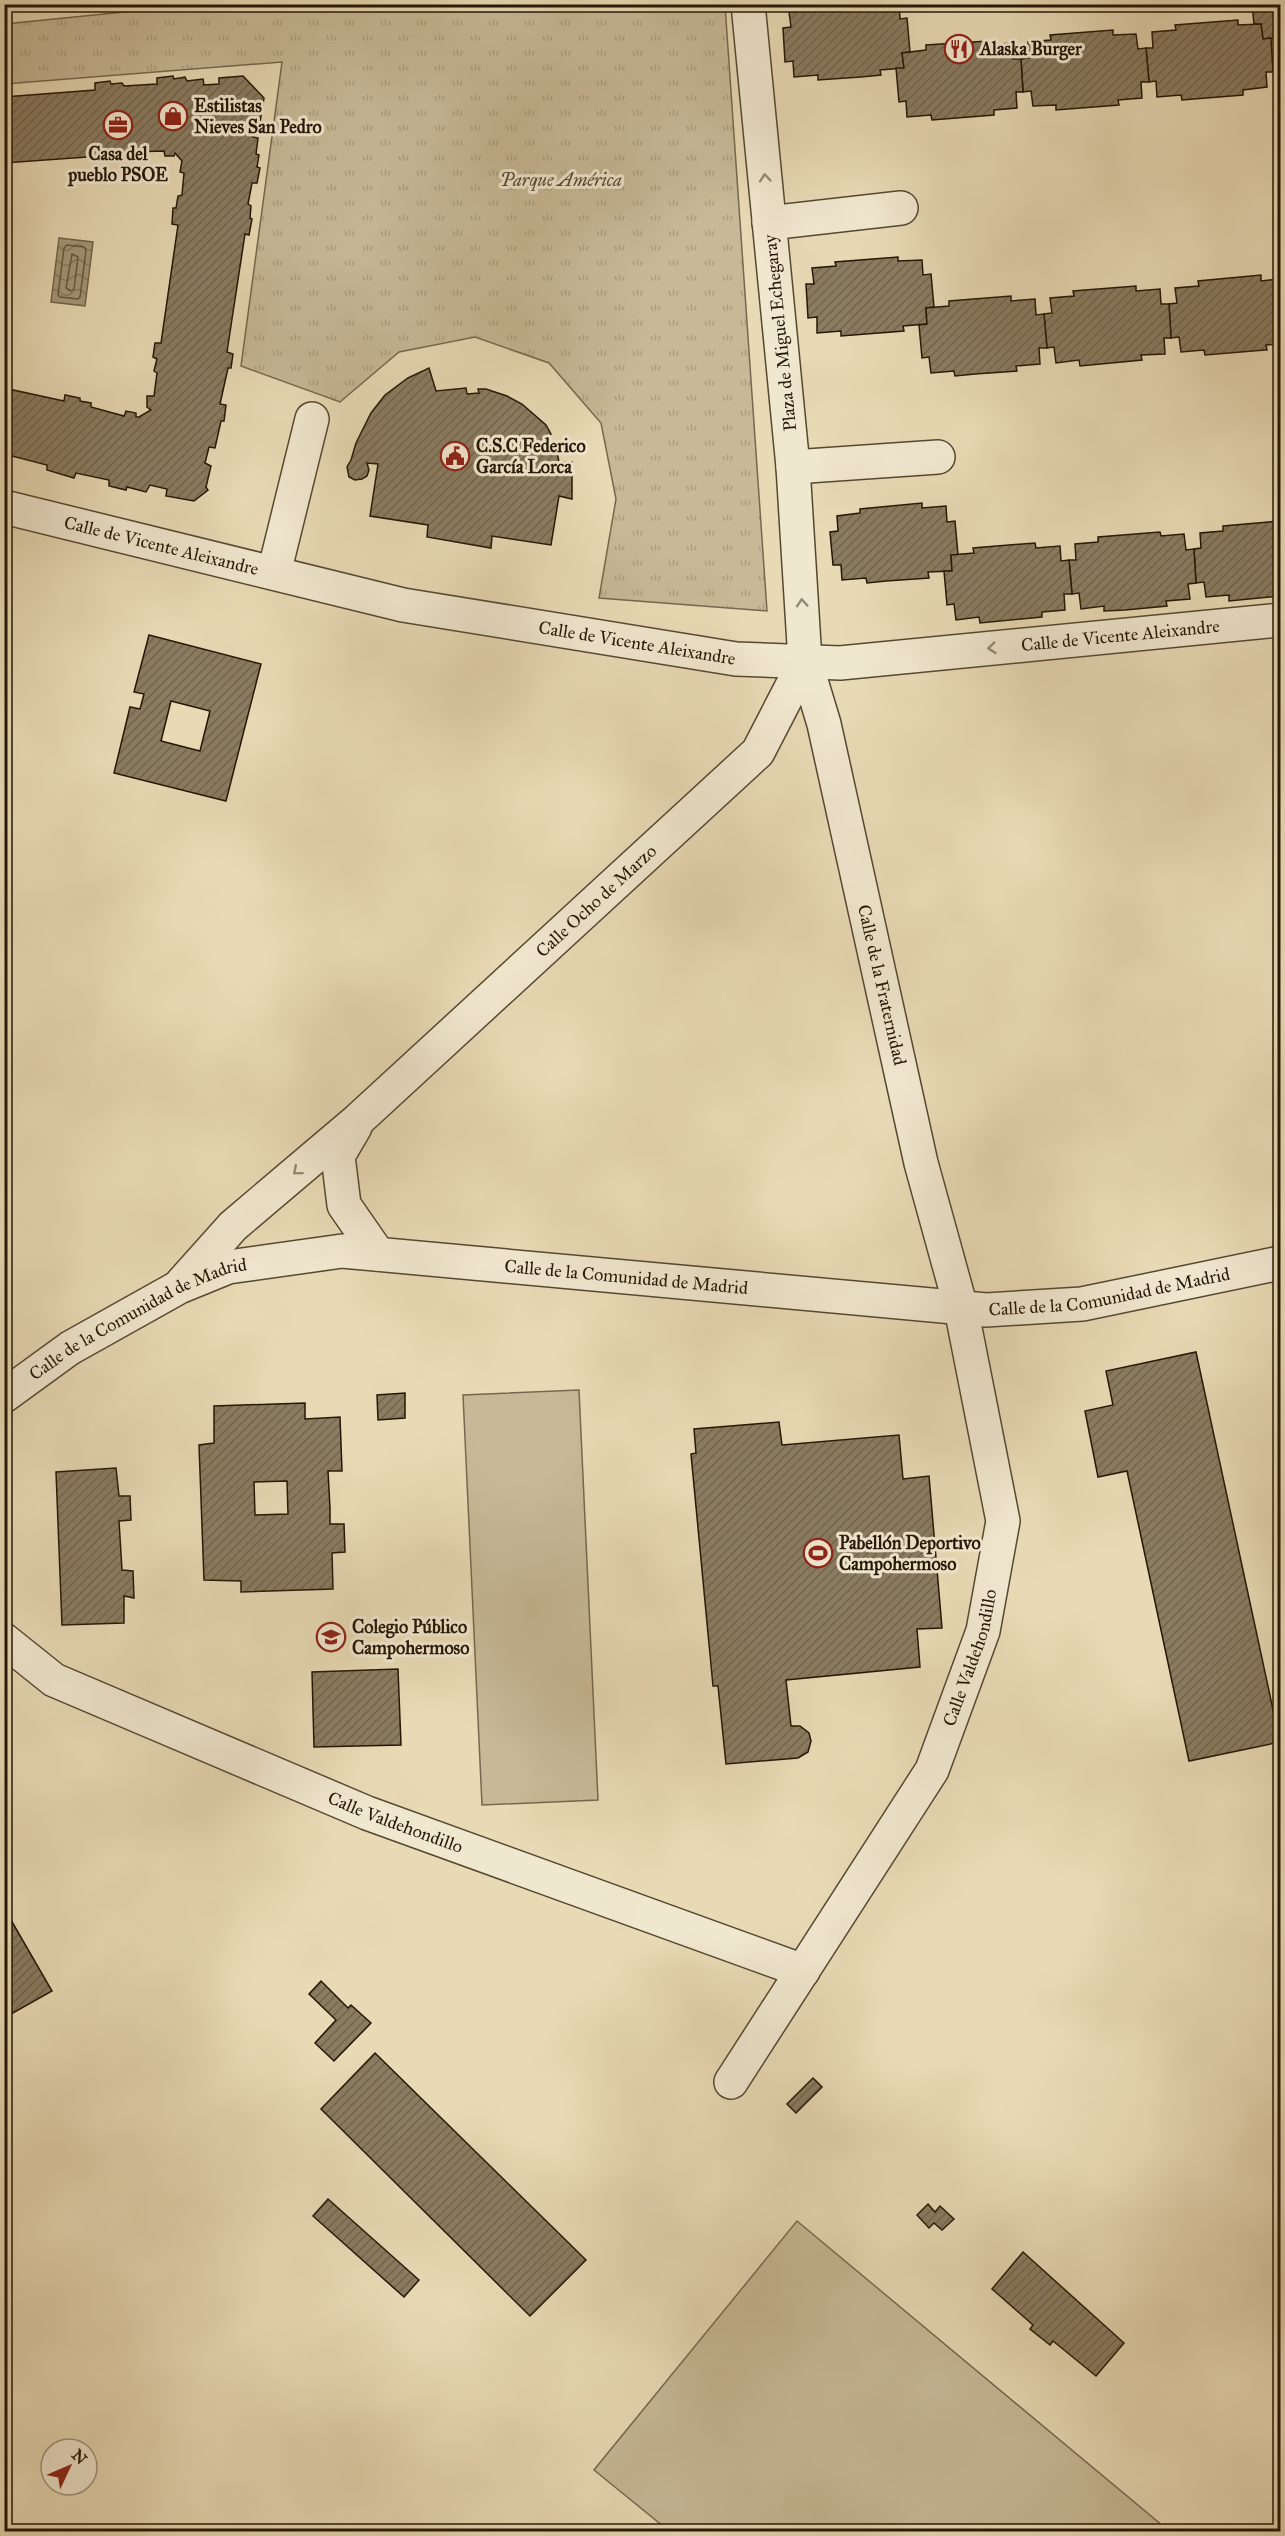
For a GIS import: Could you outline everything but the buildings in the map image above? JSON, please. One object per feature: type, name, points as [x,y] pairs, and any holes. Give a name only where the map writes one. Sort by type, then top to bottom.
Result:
[{"type":"street","name":"Plaza de Miguel Echegaray","points":[[748,4],[793,467],[805,661]]},
{"type":"street","points":[[769,223],[901,208]]},
{"type":"street","points":[[274,573],[312,419]]},
{"type":"street","points":[[793,467],[938,457]]},
{"type":"street","name":"Calle de Vicente Aleixandre","points":[[4,507],[403,605],[736,659],[840,663],[1281,620]]},
{"type":"street","name":"Calle Ocho de Marzo","points":[[179,1287],[232,1226],[358,1120],[758,752],[805,661]]},
{"type":"street","name":"Calle de la Fraternidad","points":[[805,661],[824,724],[921,1162],[961,1308]]},
{"type":"street","name":"Calle Ocho de Marzo","points":[[358,1120],[338,1156],[344,1205],[378,1254]]},
{"type":"street","name":"Calle de la Comunidad de Madrid","points":[[4,1396],[70,1348],[179,1287],[228,1268],[342,1251],[986,1310],[1082,1304],[1281,1263]]},
{"type":"street","name":"Calle Valdehondillo","points":[[731,2082],[932,1770],[983,1631],[1003,1521],[961,1308]]},
{"type":"street","name":"Calle Valdehondillo","points":[[4,1640],[54,1680],[368,1813],[803,1971]]},
{"type":"green space","name":"Parque América","points":[[204,4],[725,5],[767,611],[599,598],[616,499],[601,423],[549,363],[475,337],[399,352],[340,402],[241,366],[282,62],[5,84],[5,24]]},
{"type":"green space","points":[[579,1390],[598,1800],[482,1805],[463,1395]]},
{"type":"green space","points":[[797,2221],[1169,2531],[669,2531],[594,2470]]},
{"type":"water","points":[[59,238],[93,242],[85,306],[51,302]]},
{"type":"place","name":"Alaska Burger","points":[[959,49]]},
{"type":"place","name":"Estilistas Nieves San Pedro","points":[[173,116]]},
{"type":"place","name":"Casa del pueblo PSOE","points":[[118,125]]},
{"type":"place","name":"C.S.C Federico García Lorca","points":[[455,456]]},
{"type":"place","name":"Pabellón Deportivo Campohermoso","points":[[818,1553]]},
{"type":"place","name":"Colegio Público Campohermoso","points":[[331,1637]]}]
